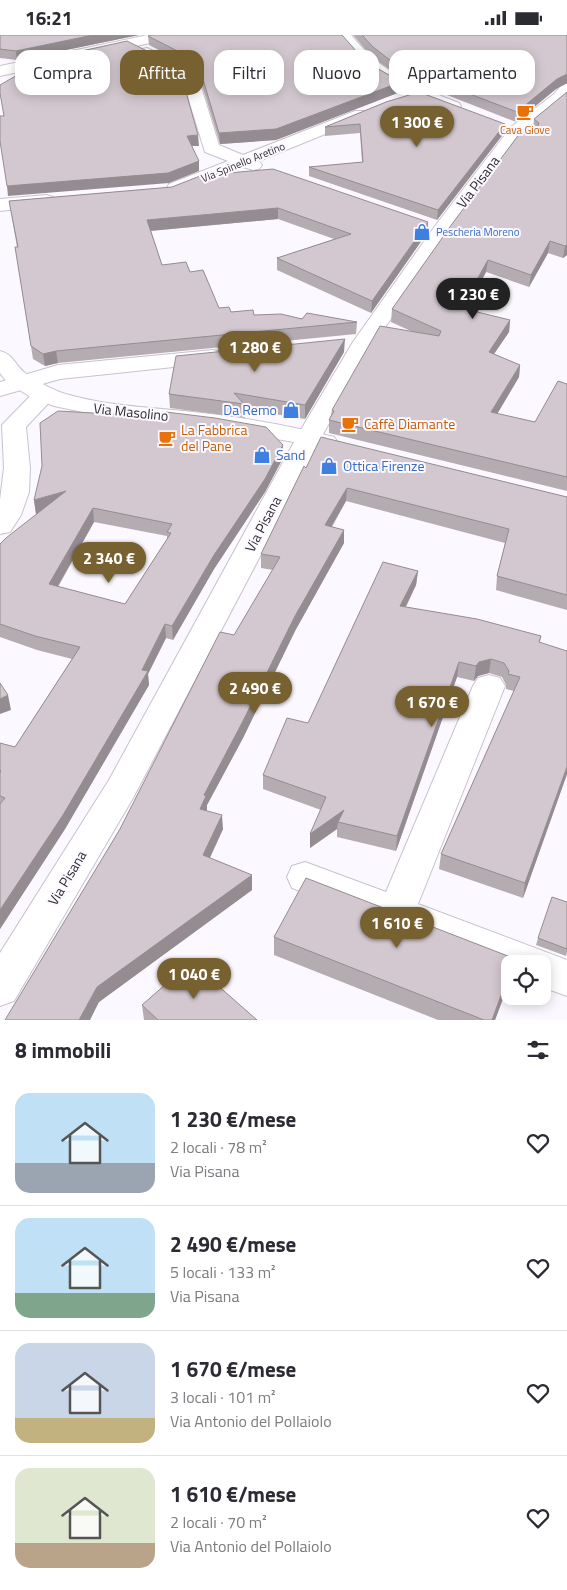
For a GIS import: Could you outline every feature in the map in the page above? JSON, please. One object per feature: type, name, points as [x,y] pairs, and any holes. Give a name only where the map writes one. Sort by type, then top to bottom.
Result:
[{"type":"street","points":[[0,71],[168,35]]},
{"type":"street","points":[[343,35],[378,71],[389,77]]},
{"type":"street","points":[[130,43],[186,72],[190,77],[211,148],[271,171]]},
{"type":"street","name":"Via Pisana","points":[[0,988],[121,789],[309,438],[364,342],[514,130],[546,108],[567,89]]},
{"type":"street","name":"Via Spinello Aretino","points":[[159,191],[172,189],[244,162],[386,104],[413,95]]},
{"type":"street","points":[[424,95],[463,110]]},
{"type":"street","points":[[0,205],[62,199]]},
{"type":"street","points":[[422,224],[442,230]]},
{"type":"street","points":[[335,344],[364,342]]},
{"type":"street","points":[[0,389],[58,372],[236,354]]},
{"type":"street","name":"Via Masolino","points":[[0,358],[22,381],[44,394],[83,407],[216,422],[309,438],[351,449]]},
{"type":"street","points":[[0,526],[10,510],[18,487],[14,425],[44,394]]},
{"type":"street","points":[[396,913],[489,686]]},
{"type":"street","points":[[305,877],[506,955]]},
{"type":"street","points":[[551,972],[567,978]]},
{"type":"building","points":[[0,35],[93,35],[15,51],[0,49]]},
{"type":"building","points":[[342,35],[355,50],[294,50],[294,95],[366,95],[276,129],[219,133],[204,83],[204,50],[175,50],[148,36]]},
{"type":"building","points":[[362,35],[567,35],[567,74],[557,79],[517,112],[472,95],[535,95],[535,50],[389,50],[389,59],[373,47]]},
{"type":"building","points":[[127,41],[145,50],[120,50],[120,95],[187,95],[198,135],[187,136],[199,161],[168,173],[7,186],[0,141],[0,116],[4,116],[0,85],[15,76],[15,95],[110,95],[110,50],[86,50]]},
{"type":"building","points":[[379,69],[389,75],[389,87],[379,90]]},
{"type":"building","points":[[567,92],[567,245],[550,241],[531,275],[488,260],[461,308],[510,320],[489,352],[520,365],[491,412],[535,422],[558,381],[567,384],[567,477],[329,420],[334,411],[332,410],[380,326],[439,336],[441,331],[392,309],[452,224],[523,129],[537,128],[539,123],[534,119]]},
{"type":"building","points":[[409,95],[427,95],[505,124],[438,210],[309,167],[363,162],[360,124],[325,127],[386,102]]},
{"type":"building","points":[[273,169],[428,222],[372,301],[277,258],[351,234],[278,208],[147,220],[162,265],[186,262],[190,272],[203,270],[219,308],[229,307],[231,312],[253,310],[254,315],[281,314],[302,319],[307,313],[357,322],[56,351],[43,354],[31,346],[15,247],[18,247],[9,201],[172,187],[205,174]]},
{"type":"building","points":[[345,339],[305,405],[234,393],[244,404],[169,394],[176,356]]},
{"type":"building","points":[[58,411],[165,417],[166,412],[266,427],[283,445],[265,479],[214,555],[172,626],[165,624],[142,670],[148,671],[63,815],[0,910],[0,804],[5,798],[0,796],[0,743],[15,747],[80,647],[35,636],[0,624],[0,544],[66,491],[34,500],[42,466],[40,423]],"holes":[[[93,508],[172,524],[167,532],[171,533],[125,604],[49,584]]]},
{"type":"building","points":[[321,437],[567,497],[567,595],[497,576],[509,529],[347,488],[325,525],[344,530],[295,616],[204,795],[206,796],[200,809],[222,815],[203,855],[252,875],[97,987],[79,1020],[5,1020],[120,829],[220,632],[234,635],[280,557],[261,554],[304,466],[306,468]]},
{"type":"building","points":[[383,562],[418,571],[400,606],[477,619],[541,636],[539,642],[567,651],[567,767],[525,883],[441,854],[520,677],[508,674],[509,671],[504,663],[491,659],[479,662],[476,666],[459,662],[397,836],[338,822],[344,810],[310,834],[326,797],[263,775],[287,718],[308,723]]},
{"type":"building","points":[[0,683],[8,695],[0,699]]},
{"type":"building","points":[[306,878],[505,955],[501,955],[501,996],[492,1020],[484,1020],[274,937]]},
{"type":"building","points":[[552,897],[567,902],[567,949],[538,938]]},
{"type":"building","points":[[191,962],[257,1020],[158,1020],[142,1005]]},
{"type":"place","name":"Cava Giove","points":[[525,112]]},
{"type":"place","name":"Pescheria Moreno","points":[[422,232]]},
{"type":"place","name":"Da Remo","points":[[291,410]]},
{"type":"place","name":"Caffè Diamante","points":[[350,424]]},
{"type":"place","name":"La Fabbrica del Pane","points":[[167,438]]},
{"type":"place","name":"Sand","points":[[262,455]]},
{"type":"place","name":"Ottica Firenze","points":[[329,466]]}]
